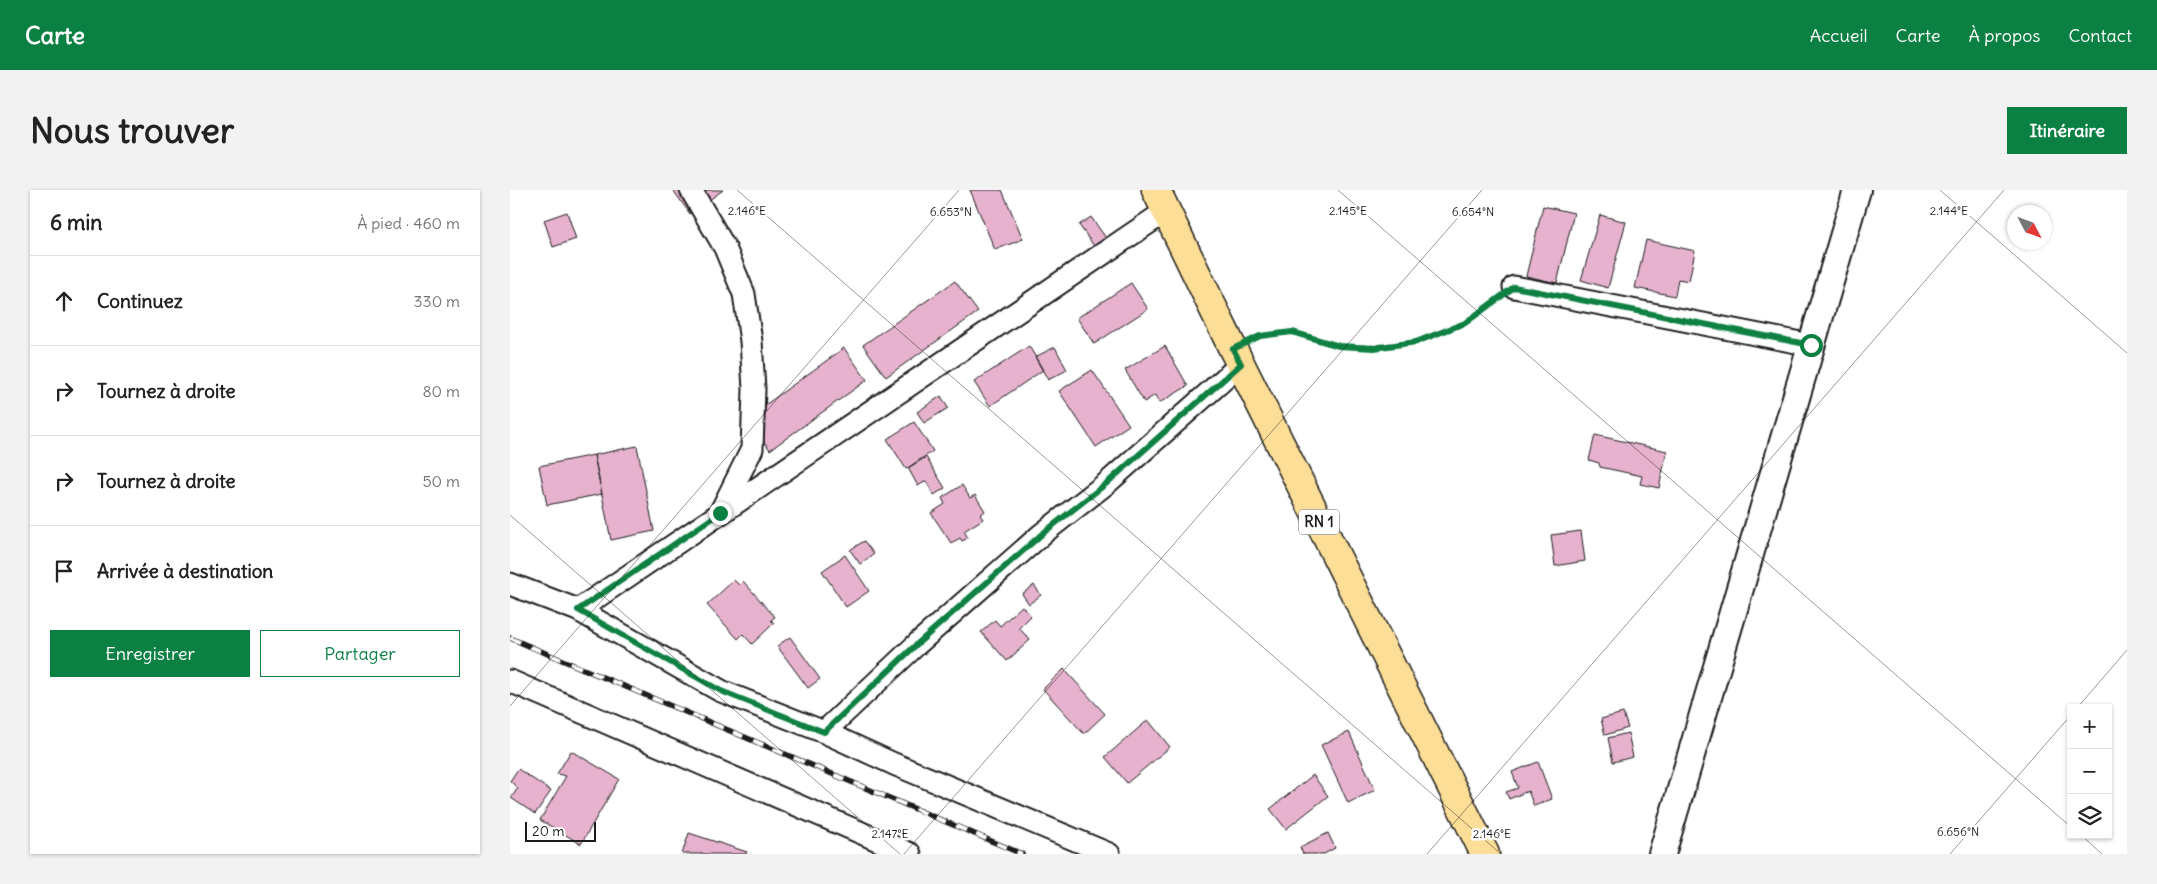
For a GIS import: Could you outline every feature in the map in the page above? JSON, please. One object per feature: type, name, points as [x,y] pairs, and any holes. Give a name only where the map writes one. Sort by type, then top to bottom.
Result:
[{"type":"main road","name":"RN 1","points":[[1161,201],[1485,854]]},
{"type":"street","points":[[691,190],[725,248],[744,294],[751,341],[754,389],[752,449],[720,513]]},
{"type":"street","points":[[1662,854],[1857,190]]},
{"type":"street","points":[[578,610],[720,513],[1161,201]]},
{"type":"street","points":[[1514,287],[1811,345]]},
{"type":"street","points":[[824,732],[916,645],[1042,534],[1107,483],[1237,357]]},
{"type":"street","points":[[510,584],[578,610],[721,691],[824,732],[894,764],[1109,854]]},
{"type":"street","points":[[510,681],[910,854]]},
{"type":"path","points":[[1237,357],[1260,336],[1292,332],[1339,346],[1374,348],[1416,342],[1465,323],[1514,287]]},
{"type":"building","points":[[673,190],[723,190],[690,214]]},
{"type":"building","points":[[970,190],[1002,190],[1023,239],[995,250]]},
{"type":"building","points":[[1543,206],[1574,213],[1557,283],[1526,276]]},
{"type":"building","points":[[567,212],[576,239],[553,247],[544,220]]},
{"type":"building","points":[[1600,215],[1626,222],[1608,288],[1581,280]]},
{"type":"building","points":[[1091,217],[1111,245],[1099,253],[1079,225]]},
{"type":"building","points":[[1646,240],[1695,251],[1689,281],[1678,279],[1675,296],[1635,288]]},
{"type":"building","points":[[955,281],[978,312],[886,377],[863,345]]},
{"type":"building","points":[[1131,283],[1148,309],[1094,344],[1077,318]]},
{"type":"building","points":[[1029,346],[1043,370],[990,406],[974,382]]},
{"type":"building","points":[[1165,346],[1188,386],[1159,403],[1155,395],[1144,402],[1125,370]]},
{"type":"building","points":[[1055,347],[1067,370],[1048,380],[1035,357]]},
{"type":"building","points":[[844,348],[867,380],[770,450],[747,418]]},
{"type":"building","points":[[1092,370],[1129,425],[1096,447],[1059,391]]},
{"type":"building","points":[[941,396],[948,408],[924,423],[917,412]]},
{"type":"building","points":[[914,422],[933,451],[906,469],[887,439]]},
{"type":"building","points":[[1595,435],[1667,451],[1659,488],[1640,484],[1642,476],[1600,467],[1599,463],[1589,460]]},
{"type":"building","points":[[637,446],[654,531],[611,540],[594,455]]},
{"type":"building","points":[[594,455],[602,494],[547,505],[539,466]]},
{"type":"building","points":[[926,457],[945,488],[934,495],[926,481],[918,486],[908,468]]},
{"type":"building","points":[[962,485],[970,498],[975,495],[985,511],[980,515],[983,519],[964,531],[968,538],[962,541],[960,538],[951,543],[931,513],[945,504],[942,498]]},
{"type":"building","points":[[1581,531],[1585,561],[1555,566],[1551,535]]},
{"type":"building","points":[[864,541],[874,554],[860,564],[850,550]]},
{"type":"building","points":[[845,555],[869,591],[846,607],[822,571]]},
{"type":"building","points":[[734,580],[739,585],[743,581],[775,617],[771,620],[774,623],[752,644],[743,634],[738,639],[707,605]]},
{"type":"building","points":[[1034,585],[1041,595],[1029,604],[1022,594]]},
{"type":"building","points":[[1022,606],[1031,616],[1019,628],[1030,640],[1007,661],[981,632],[995,620],[1000,626]]},
{"type":"building","points":[[790,637],[820,679],[808,688],[777,646]]},
{"type":"building","points":[[1064,669],[1105,714],[1084,734],[1043,689]]},
{"type":"building","points":[[1623,713],[1628,728],[1605,735],[1601,719]]},
{"type":"building","points":[[1148,720],[1170,747],[1127,783],[1105,757]]},
{"type":"building","points":[[1349,732],[1375,790],[1348,803],[1321,745]]},
{"type":"building","points":[[1628,733],[1633,757],[1613,762],[1608,738]]},
{"type":"building","points":[[571,751],[619,779],[581,844],[540,820],[566,776],[557,774]]},
{"type":"building","points":[[1538,762],[1552,799],[1534,806],[1528,791],[1509,799],[1506,792],[1518,788],[1512,772]]},
{"type":"building","points":[[518,769],[551,791],[535,814],[511,798],[518,788],[510,781]]},
{"type":"building","points":[[1313,775],[1328,796],[1286,829],[1270,809]]},
{"type":"building","points":[[689,833],[747,852],[746,854],[682,854]]},
{"type":"building","points":[[1328,833],[1335,848],[1324,854],[1303,854],[1300,847]]},
{"type":"railway","points":[[510,638],[1022,854]]},
{"type":"route","points":[[720,513],[578,610],[721,691],[824,732],[916,645],[1042,534],[1107,483],[1241,364],[1233,349],[1260,336],[1292,332],[1339,346],[1374,348],[1416,342],[1465,323],[1514,287],[1811,345]]}]
